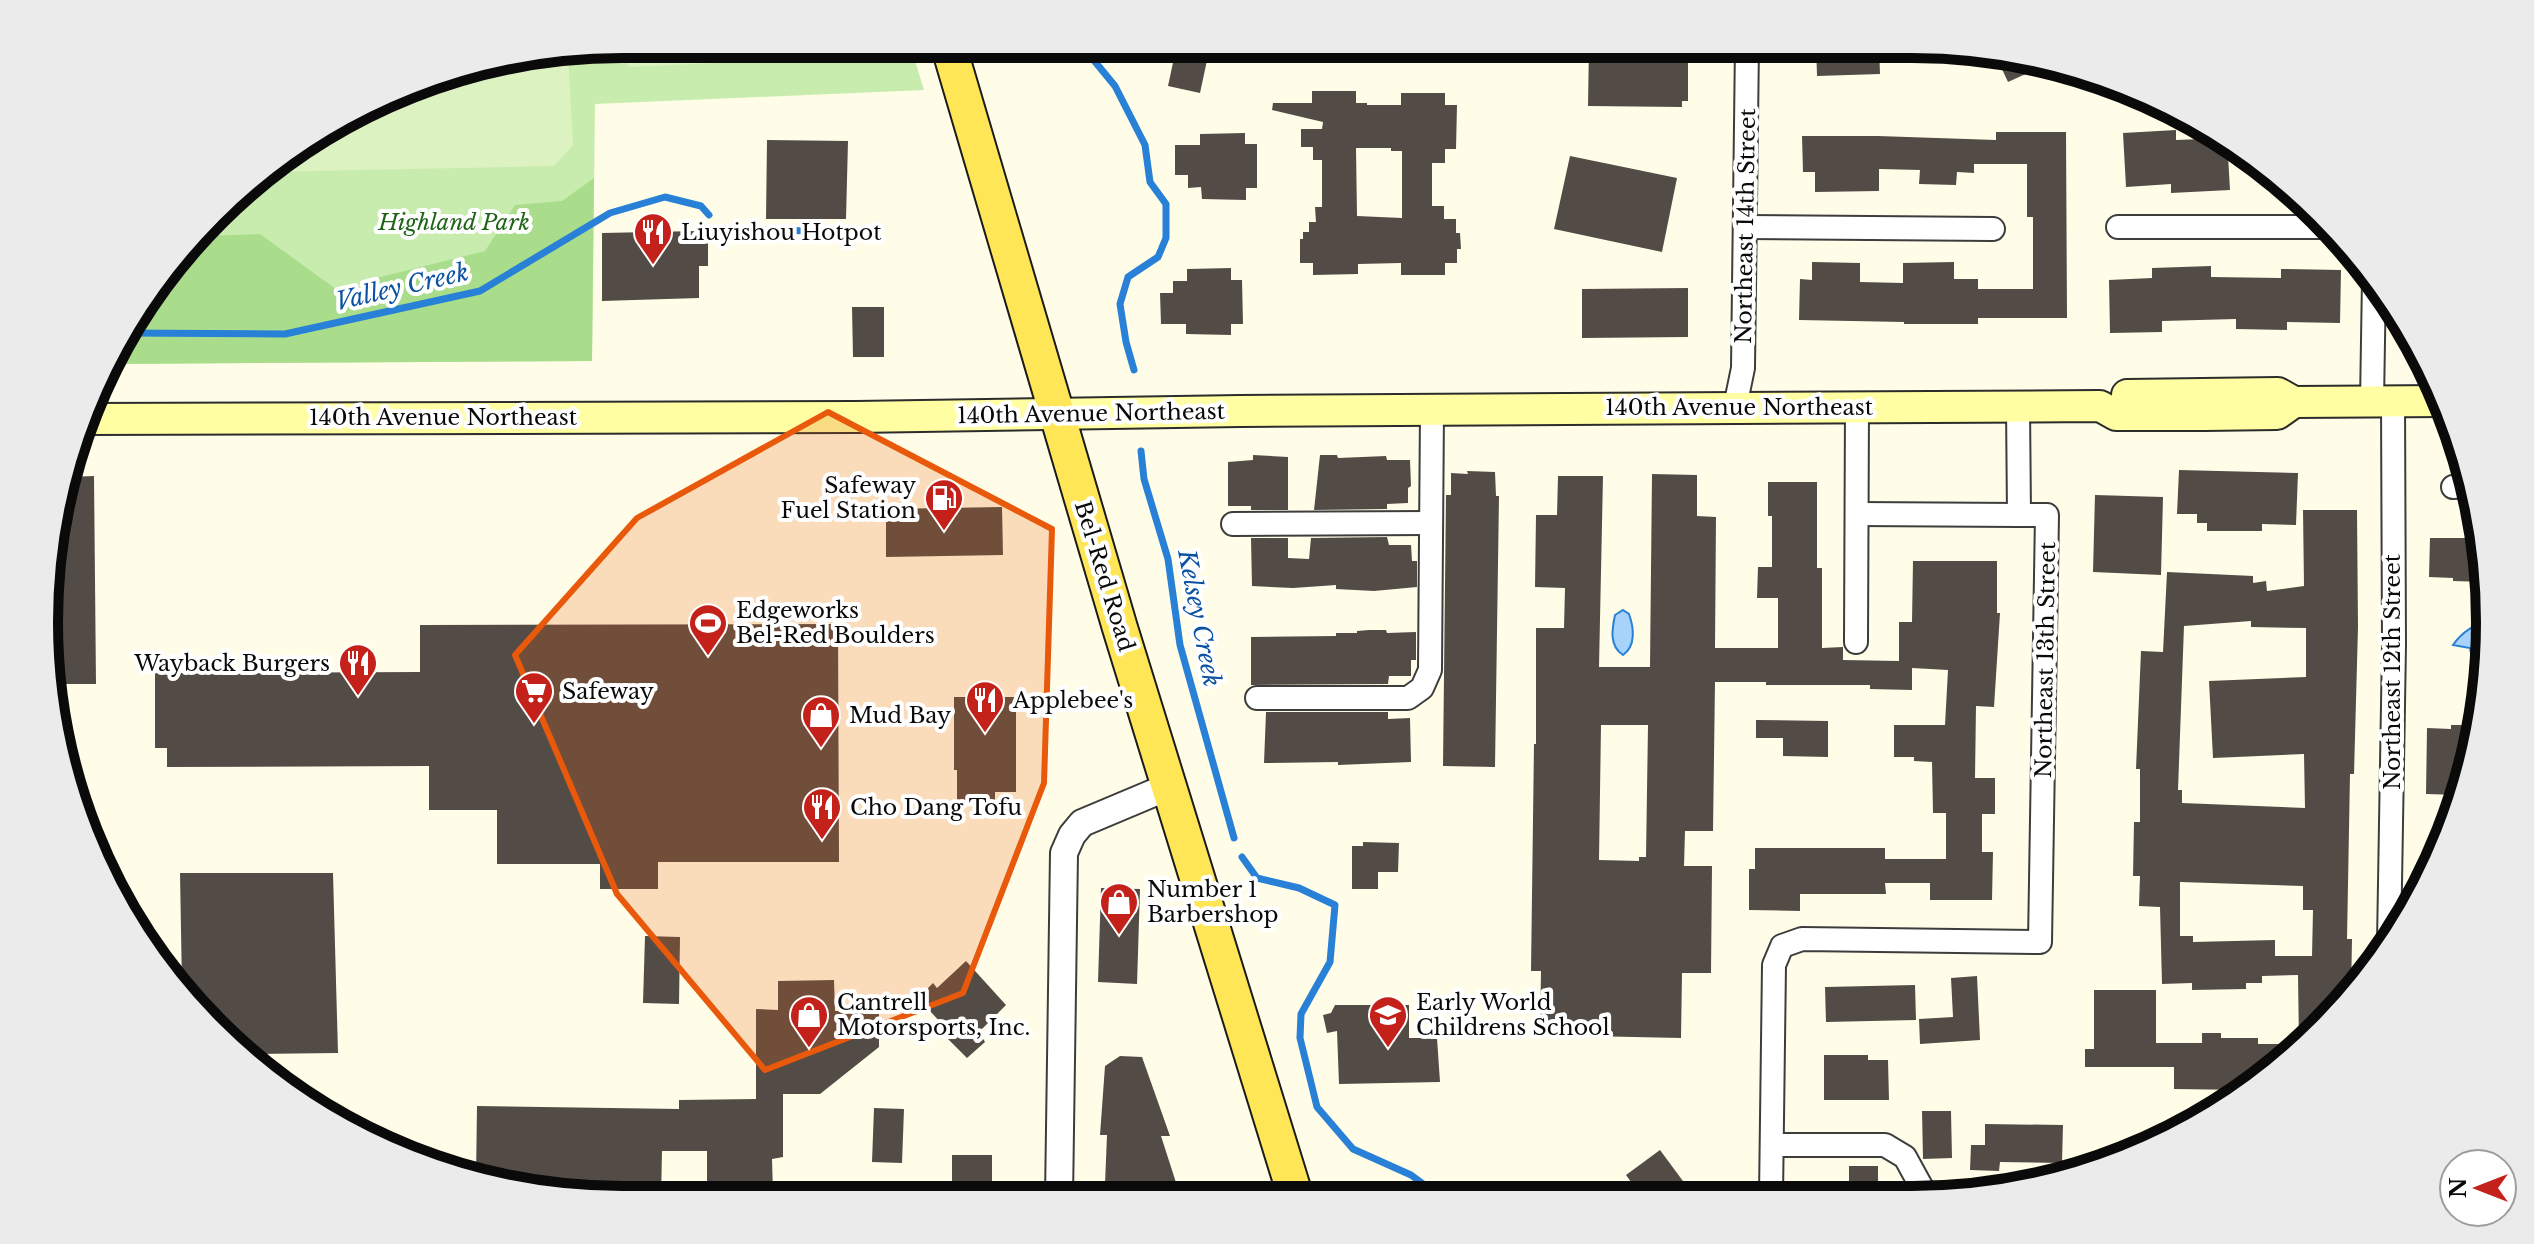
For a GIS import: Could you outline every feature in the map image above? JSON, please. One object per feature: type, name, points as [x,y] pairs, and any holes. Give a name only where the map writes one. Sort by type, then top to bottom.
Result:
[{"type":"main road","name":"Bel-Red Road","points":[[952,58],[1056,414],[1292,1186]]},
{"type":"main road","name":"140th Avenue Northeast","points":[[96,419],[1857,406],[2100,406],[2116,415],[2233,415],[2277,414],[2294,402],[2431,401]]},
{"type":"street","name":"Northeast 14th Street","points":[[1735,407],[1742,376],[1747,58]]},
{"type":"street","points":[[1745,227],[1993,229]]},
{"type":"street","points":[[2118,227],[2315,227]]},
{"type":"street","name":"Northeast 12th Street","points":[[2376,302],[2394,645],[2389,921]]},
{"type":"street","points":[[1856,642],[1857,406]]},
{"type":"street","name":"Northeast 13th Street","points":[[1772,1145],[1774,965],[1782,946],[1802,939],[2040,942],[2047,515],[2019,515],[2018,406]]},
{"type":"street","points":[[1257,698],[1408,698],[1422,688],[1430,670],[1432,409]]},
{"type":"street","points":[[1857,514],[2019,515]]},
{"type":"street","points":[[1233,524],[1431,523]]},
{"type":"street","points":[[1059,1186],[1064,853],[1072,835],[1082,823],[1170,786]]},
{"type":"street","points":[[1771,1186],[1772,1145],[1885,1145],[1905,1157],[1921,1186]]},
{"type":"highlighted area","points":[[828,412],[1052,529],[1044,783],[963,993],[765,1070],[617,894],[515,655],[637,518]]},
{"type":"green space","points":[[623,58],[813,58],[630,67]]},
{"type":"green space","name":"Highland Park","points":[[914,58],[924,90],[595,104],[592,361],[121,364],[153,309],[175,279],[223,223],[250,198],[309,153],[406,101],[476,77],[585,59]]},
{"type":"green space","points":[[568,61],[573,145],[554,166],[284,172],[340,134],[406,101],[476,77]]},
{"type":"green space","points":[[594,178],[592,361],[121,364],[153,309],[211,236],[260,234],[344,295],[380,277],[485,251],[515,205],[562,201]]},
{"type":"water","points":[[1623,610],[1629,614],[1633,636],[1630,647],[1623,655],[1615,647],[1613,631],[1615,615]]},
{"type":"water","points":[[2476,626],[2474,669],[2470,648],[2453,645]]},
{"type":"building","points":[[1174,58],[1208,58],[1200,93],[1168,86]]},
{"type":"building","points":[[1589,58],[1688,58],[1688,101],[1682,101],[1682,107],[1588,106]]},
{"type":"building","points":[[1816,58],[1879,58],[1880,74],[1817,76]]},
{"type":"building","points":[[2000,65],[2032,71],[2008,82]]},
{"type":"building","points":[[1312,91],[1356,91],[1356,103],[1367,105],[1401,105],[1401,93],[1445,93],[1445,105],[1457,105],[1456,149],[1445,149],[1445,163],[1432,163],[1432,206],[1444,206],[1444,219],[1456,219],[1456,233],[1460,233],[1461,249],[1457,249],[1457,263],[1445,263],[1445,275],[1401,275],[1401,263],[1358,264],[1358,274],[1313,275],[1313,263],[1300,263],[1300,239],[1303,239],[1303,232],[1309,232],[1309,222],[1316,222],[1315,207],[1322,207],[1322,160],[1313,160],[1313,147],[1301,147],[1301,129],[1322,129],[1323,122],[1272,110],[1273,103],[1312,103]],"holes":[[[1356,148],[1391,148],[1391,151],[1402,151],[1402,218],[1357,216]]]},
{"type":"building","points":[[2176,130],[2176,140],[2202,139],[2228,155],[2230,190],[2171,193],[2171,184],[2126,187],[2123,133]]},
{"type":"building","points":[[1996,132],[2066,132],[2067,318],[1978,318],[1978,324],[1799,320],[1800,279],[1812,280],[1812,262],[1860,263],[1860,282],[1903,283],[1903,263],[1954,262],[1954,279],[1978,279],[1978,289],[2033,289],[2033,217],[2027,217],[2027,164],[1974,164],[1974,173],[1957,172],[1956,185],[1919,184],[1920,170],[1879,169],[1879,191],[1815,192],[1815,172],[1803,172],[1802,136],[1996,140]]},
{"type":"building","points":[[1245,133],[1245,144],[1257,144],[1257,188],[1246,188],[1246,200],[1202,199],[1201,187],[1188,188],[1188,175],[1175,175],[1175,145],[1200,145],[1200,134]]},
{"type":"building","points":[[767,140],[848,141],[846,219],[766,219]]},
{"type":"building","points":[[1570,156],[1677,178],[1662,252],[1554,229]]},
{"type":"building","points":[[697,231],[697,242],[708,242],[708,266],[699,266],[699,298],[602,301],[602,233]]},
{"type":"building","points":[[2211,266],[2211,277],[2281,278],[2281,269],[2341,270],[2340,323],[2287,322],[2287,330],[2236,329],[2236,319],[2162,321],[2162,332],[2110,333],[2109,280],[2152,278],[2152,268]]},
{"type":"building","points":[[1231,268],[1231,280],[1242,280],[1243,324],[1231,324],[1231,335],[1186,334],[1186,324],[1161,324],[1160,293],[1173,293],[1173,281],[1187,281],[1187,269]]},
{"type":"building","points":[[1688,288],[1688,337],[1582,338],[1582,289]]},
{"type":"building","points":[[852,307],[884,307],[884,357],[853,357]]},
{"type":"building","points":[[1253,455],[1288,457],[1288,510],[1251,510],[1251,506],[1228,506],[1228,462],[1253,460]]},
{"type":"building","points":[[1320,455],[1337,455],[1338,458],[1386,456],[1387,460],[1410,460],[1408,503],[1387,504],[1387,509],[1314,510]]},
{"type":"building","points":[[2179,470],[2298,473],[2296,525],[2262,524],[2262,531],[2207,531],[2207,523],[2197,523],[2197,514],[2177,514]]},
{"type":"building","points":[[1467,471],[1495,472],[1496,496],[1499,496],[1495,767],[1443,766],[1446,495],[1451,495],[1451,473],[1468,474]]},
{"type":"building","points":[[1652,474],[1697,475],[1697,516],[1716,517],[1715,648],[1778,648],[1778,598],[1757,598],[1758,567],[1772,567],[1768,482],[1817,482],[1817,568],[1822,568],[1822,648],[1843,647],[1843,660],[1899,661],[1899,622],[1912,622],[1913,561],[1997,561],[1997,613],[2000,613],[1994,707],[1976,706],[1975,778],[1995,778],[1995,814],[1982,814],[1982,852],[1993,852],[1992,900],[1930,900],[1930,883],[1885,883],[1886,894],[1800,894],[1800,911],[1749,910],[1749,869],[1755,869],[1755,848],[1885,848],[1885,859],[1946,859],[1946,813],[1933,813],[1932,762],[1914,761],[1914,757],[1894,757],[1894,725],[1945,725],[1948,670],[1912,668],[1912,690],[1870,689],[1870,685],[1715,682],[1713,831],[1685,831],[1684,866],[1712,866],[1711,973],[1682,973],[1681,1038],[1540,1035],[1541,971],[1531,971],[1536,628],[1564,628],[1565,588],[1535,587],[1536,515],[1557,515],[1558,476],[1603,476],[1599,667],[1650,667]],"holes":[[[1601,725],[1648,725],[1646,857],[1639,857],[1639,861],[1599,860]]]},
{"type":"building","points":[[94,476],[96,684],[62,684],[59,659],[59,585],[77,477]]},
{"type":"building","points":[[2095,495],[2163,497],[2161,575],[2093,572]]},
{"type":"building","name":"Safeway Fuel Station","points":[[1002,507],[1003,555],[886,557],[886,509]]},
{"type":"building","points":[[2303,510],[2357,510],[2358,627],[2354,774],[2350,774],[2347,939],[2352,939],[2351,975],[2299,1032],[2298,975],[2262,976],[2262,983],[2246,983],[2246,989],[2192,990],[2192,983],[2162,984],[2160,907],[2139,906],[2140,876],[2133,876],[2134,822],[2140,822],[2140,769],[2136,769],[2141,651],[2163,652],[2167,572],[2253,576],[2253,583],[2266,581],[2267,591],[2304,586]],"holes":[[[2251,621],[2251,627],[2306,628],[2306,677],[2209,681],[2213,758],[2304,754],[2305,808],[2182,803],[2182,790],[2178,790],[2184,626]],[[2180,882],[2303,886],[2303,910],[2313,910],[2312,956],[2275,956],[2275,940],[2193,942],[2193,936],[2180,936]]]},
{"type":"building","points":[[1387,537],[1389,545],[1411,545],[1412,561],[1417,561],[1417,587],[1374,591],[1336,589],[1336,585],[1293,588],[1252,586],[1251,538],[1288,538],[1288,558],[1309,559],[1311,538]]},
{"type":"building","points":[[2430,538],[2469,538],[2475,582],[2429,577]]},
{"type":"building","points":[[838,624],[839,862],[658,862],[658,889],[600,889],[600,864],[497,864],[497,810],[429,810],[429,766],[167,767],[167,748],[155,748],[155,673],[420,672],[420,625]]},
{"type":"building","points":[[1386,630],[1387,633],[1416,632],[1416,660],[1411,660],[1411,676],[1389,676],[1388,684],[1251,685],[1251,637],[1336,636],[1336,633]]},
{"type":"building","name":"Applebee's","points":[[954,697],[1016,697],[1016,792],[995,792],[995,805],[957,805]]},
{"type":"building","points":[[1266,712],[1388,712],[1388,719],[1410,718],[1411,762],[1338,765],[1338,762],[1264,763]]},
{"type":"building","points":[[1756,720],[1828,721],[1828,757],[1783,756],[1783,738],[1756,738]]},
{"type":"building","points":[[2451,725],[2466,725],[2449,795],[2426,794],[2427,728],[2451,729]]},
{"type":"building","points":[[1363,842],[1399,843],[1398,872],[1378,872],[1378,889],[1352,889],[1352,846],[1363,846]]},
{"type":"building","points":[[180,873],[333,873],[338,1053],[260,1054],[223,1021],[182,974]]},
{"type":"building","name":"Number 1 Barbershop","points":[[1101,888],[1140,889],[1137,984],[1098,982]]},
{"type":"building","points":[[645,936],[680,937],[679,1004],[643,1003]]},
{"type":"building","points":[[966,961],[1006,1005],[979,1032],[985,1042],[967,1058],[948,1039],[953,1036],[918,998],[933,983],[937,988]]},
{"type":"building","points":[[1977,976],[1980,1040],[1920,1044],[1919,1019],[1953,1017],[1951,978]]},
{"type":"building","points":[[834,980],[835,1011],[879,1011],[879,1047],[820,1094],[783,1094],[783,1157],[772,1159],[773,1186],[707,1186],[707,1151],[662,1151],[661,1186],[585,1185],[476,1167],[477,1106],[679,1109],[679,1100],[756,1099],[756,1009],[778,1010],[778,981]]},
{"type":"building","points":[[1915,985],[1916,1020],[1826,1022],[1825,987]]},
{"type":"building","points":[[2094,990],[2156,990],[2156,1043],[2202,1043],[2202,1033],[2221,1033],[2221,1038],[2258,1038],[2258,1044],[2286,1044],[2227,1090],[2174,1089],[2174,1067],[2085,1067],[2085,1049],[2094,1049]]},
{"type":"building","name":"Early World Childrens School","points":[[1335,1005],[1409,1005],[1409,1038],[1437,1038],[1440,1082],[1339,1084],[1337,1031],[1327,1033],[1323,1015],[1331,1013]]},
{"type":"building","points":[[1824,1055],[1868,1055],[1868,1060],[1888,1060],[1889,1100],[1824,1100]]},
{"type":"building","points":[[1120,1056],[1142,1057],[1170,1136],[1161,1136],[1177,1186],[1106,1186],[1107,1135],[1100,1135],[1105,1066]]},
{"type":"building","points":[[874,1108],[904,1109],[902,1163],[872,1162]]},
{"type":"building","points":[[1922,1111],[1951,1111],[1952,1158],[1923,1159]]},
{"type":"building","points":[[1985,1124],[2063,1125],[2062,1163],[2000,1162],[1999,1171],[1970,1170],[1971,1145],[1985,1145]]},
{"type":"building","points":[[1660,1150],[1687,1186],[1634,1186],[1626,1175]]},
{"type":"building","points":[[952,1155],[992,1155],[992,1186],[952,1186]]},
{"type":"building","points":[[1849,1166],[1878,1166],[1878,1186],[1849,1186]]},
{"type":"waterway","name":"Kelsey Creek","points":[[1092,58],[1115,86],[1145,145],[1150,182],[1166,204],[1166,238],[1158,257],[1128,277],[1120,304],[1134,370]]},
{"type":"waterway","name":"Valley Creek","points":[[138,333],[285,334],[480,291],[610,213],[665,197],[701,206],[709,215]]},
{"type":"waterway","name":"Valley Creek","points":[[757,230],[874,232]]},
{"type":"waterway","name":"Kelsey Creek","points":[[1141,451],[1144,479],[1168,559],[1180,645],[1234,838]]},
{"type":"waterway","name":"Kelsey Creek","points":[[1242,857],[1257,878],[1299,888],[1335,905],[1330,962],[1301,1014],[1300,1038],[1317,1107],[1353,1149],[1411,1175],[1426,1186]]},
{"type":"place","name":"Liuyishou Hotpot","points":[[653,266]]},
{"type":"place","name":"Safeway Fuel Station","points":[[944,532]]},
{"type":"place","name":"Edgeworks Bel-Red Boulders","points":[[708,657]]},
{"type":"place","name":"Wayback Burgers","points":[[358,697]]},
{"type":"place","name":"Safeway","points":[[534,725]]},
{"type":"place","name":"Applebee's","points":[[985,734]]},
{"type":"place","name":"Mud Bay","points":[[821,749]]},
{"type":"place","name":"Cho Dang Tofu","points":[[822,841]]},
{"type":"place","name":"Number 1 Barbershop","points":[[1119,936]]},
{"type":"place","name":"Cantrell Motorsports, Inc.","points":[[809,1049]]},
{"type":"place","name":"Early World Childrens School","points":[[1388,1049]]}]
